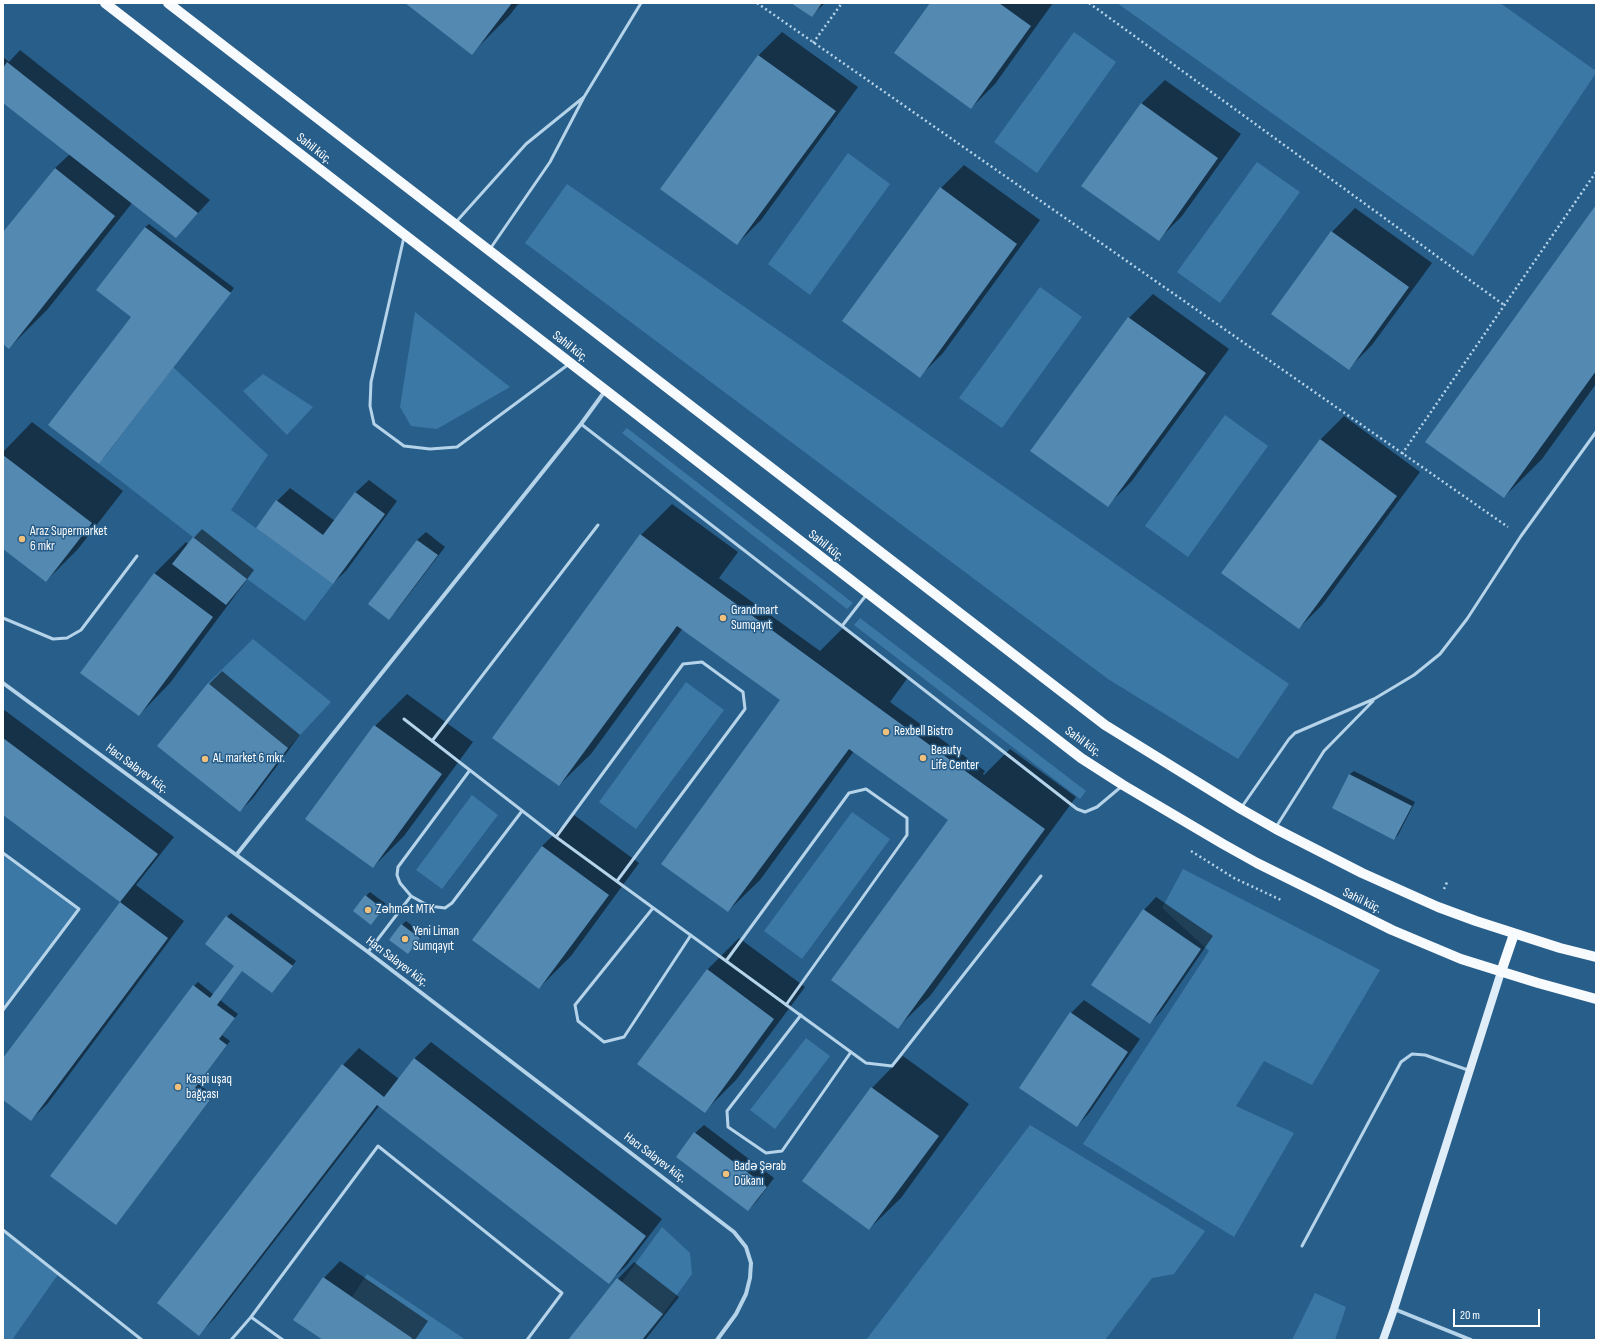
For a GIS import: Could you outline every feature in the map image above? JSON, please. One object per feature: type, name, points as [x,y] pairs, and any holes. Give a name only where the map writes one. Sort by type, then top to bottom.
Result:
[{"type":"main road","name":"Sahil küç.","points":[[105,3],[404,236],[1081,758],[1124,786],[1230,848],[1337,903],[1424,944],[1461,959],[1596,999]]},
{"type":"main road","name":"Sahil küç.","points":[[168,3],[1105,725],[1241,809],[1276,829],[1362,873],[1415,897],[1476,921],[1514,934],[1596,957]]},
{"type":"main road","points":[[1502,972],[1514,934]]},
{"type":"street","points":[[237,854],[581,424],[605,391]]},
{"type":"street","name":"Hacı Salayev küç.","points":[[3,683],[368,952],[734,1232],[746,1247],[751,1263],[750,1278],[746,1294],[736,1314],[717,1340]]},
{"type":"street","points":[[1383,1340],[1502,972]]},
{"type":"street","points":[[1394,1309],[1471,1340]]},
{"type":"lane","points":[[489,250],[550,162],[584,97],[641,3]]},
{"type":"lane","points":[[455,223],[526,144],[584,97]]},
{"type":"lane","points":[[404,236],[371,382],[370,406],[374,424],[404,446],[430,449],[457,447],[570,363]]},
{"type":"lane","points":[[581,424],[1076,809],[1085,812],[1097,807],[1124,786]]},
{"type":"lane","points":[[1241,809],[1289,739],[1295,733],[1374,699],[1414,674],[1440,654],[1467,619],[1521,536],[1596,432]]},
{"type":"lane","points":[[432,741],[598,525]]},
{"type":"lane","points":[[3,618],[53,639],[67,638],[81,630],[137,556]]},
{"type":"lane","points":[[842,626],[867,594]]},
{"type":"lane","points":[[556,837],[683,664],[702,662],[743,692],[746,709],[617,882]]},
{"type":"lane","points":[[1276,829],[1324,751],[1374,699]]},
{"type":"lane","points":[[404,719],[556,837],[866,1063],[892,1066],[1041,876]]},
{"type":"lane","points":[[470,770],[398,867],[397,875],[400,883],[411,896],[429,906],[445,908],[452,903],[522,811]]},
{"type":"lane","points":[[726,961],[849,793],[866,789],[907,818],[907,835],[786,1004]]},
{"type":"lane","points":[[3,854],[79,909],[3,1010]]},
{"type":"lane","points":[[368,952],[411,896]]},
{"type":"lane","points":[[653,908],[575,1004],[578,1021],[604,1042],[624,1038],[691,935]]},
{"type":"lane","points":[[801,1015],[727,1111],[728,1127],[766,1153],[782,1151],[851,1052]]},
{"type":"lane","points":[[1302,1246],[1401,1062],[1412,1054],[1425,1055],[1470,1070]]},
{"type":"lane","points":[[231,1340],[251,1317],[378,1146],[562,1293],[527,1340]]},
{"type":"lane","points":[[3,1230],[142,1340]]},
{"type":"lane","points":[[251,1317],[282,1340]]},
{"type":"path","points":[[757,3],[1521,536]]},
{"type":"path","points":[[814,43],[842,3]]},
{"type":"path","points":[[1089,3],[1504,305]]},
{"type":"path","points":[[1402,454],[1596,172]]},
{"type":"shaded area","points":[[1117,3],[1500,3],[1596,71],[1596,73],[1473,256]]},
{"type":"shaded area","points":[[1074,32],[1116,62],[1037,173],[994,142]]},
{"type":"shaded area","points":[[848,153],[890,184],[810,295],[768,264]]},
{"type":"shaded area","points":[[1257,162],[1300,192],[1220,303],[1177,272]]},
{"type":"shaded area","points":[[567,184],[1289,684],[1238,759],[1108,679],[525,243]]},
{"type":"shaded area","points":[[1040,287],[1082,317],[1002,428],[959,398]]},
{"type":"shaded area","points":[[415,312],[510,387],[437,429],[411,426],[400,407]]},
{"type":"shaded area","points":[[173,367],[268,455],[231,510],[333,584],[305,621],[247,579],[99,464]]},
{"type":"shaded area","points":[[263,374],[313,407],[287,435],[243,391]]},
{"type":"shaded area","points":[[1225,415],[1268,446],[1188,557],[1145,526]]},
{"type":"shaded area","points":[[627,428],[853,603],[847,609],[622,433]]},
{"type":"shaded area","points":[[860,618],[1086,791],[1080,799],[854,625]]},
{"type":"shaded area","points":[[253,639],[331,702],[288,748],[208,683]]},
{"type":"shaded area","points":[[686,682],[724,710],[636,829],[599,802]]},
{"type":"shaded area","points":[[472,795],[498,815],[442,889],[416,870]]},
{"type":"shaded area","points":[[852,812],[890,839],[802,959],[764,931]]},
{"type":"shaded area","points":[[3,853],[79,909],[3,1010]]},
{"type":"shaded area","points":[[1183,869],[1380,970],[1312,1085],[1264,1061],[1236,1106],[1294,1133],[1234,1237],[1083,1144],[1209,951],[1162,908]]},
{"type":"shaded area","points":[[806,1038],[830,1056],[775,1129],[750,1110]]},
{"type":"shaded area","points":[[1030,1125],[1205,1231],[1174,1274],[1152,1278],[1105,1340],[866,1340]]},
{"type":"shaded area","points":[[662,1227],[690,1253],[692,1274],[663,1314],[622,1282]]},
{"type":"shaded area","points":[[3,1231],[59,1273],[12,1340],[3,1340]]},
{"type":"shaded area","points":[[367,1274],[463,1338],[462,1340],[411,1340],[412,1338],[352,1297]]},
{"type":"shaded area","points":[[1315,1293],[1346,1307],[1335,1340],[1292,1340]]},
{"type":"building","points":[[405,3],[512,3],[472,55]]},
{"type":"building","points":[[791,3],[822,3],[812,17]]},
{"type":"building","points":[[930,3],[999,3],[1031,26],[971,109],[894,53]]},
{"type":"building","points":[[758,55],[836,111],[737,245],[660,189]]},
{"type":"building","points":[[7,62],[198,213],[176,238],[3,103],[3,68]]},
{"type":"building","points":[[1141,103],[1218,158],[1159,241],[1081,186]]},
{"type":"building","points":[[55,168],[115,216],[9,349],[3,344],[3,232]]},
{"type":"building","points":[[940,187],[1017,244],[920,378],[842,321]]},
{"type":"building","points":[[1596,205],[1596,371],[1504,498],[1425,442]]},
{"type":"building","points":[[145,227],[231,293],[99,464],[48,425],[131,317],[96,290]]},
{"type":"building","points":[[1331,231],[1409,287],[1349,370],[1271,314]]},
{"type":"building","points":[[1128,317],[1206,373],[1108,507],[1030,451]]},
{"type":"building","points":[[1320,439],[1397,496],[1299,629],[1221,573]]},
{"type":"building","points":[[3,455],[92,523],[46,582],[3,549]]},
{"type":"building","points":[[355,492],[385,514],[333,584],[256,528],[276,500],[323,535]]},
{"type":"building","points":[[640,534],[1045,829],[898,1029],[831,980],[948,820],[849,749],[728,912],[661,864],[780,700],[677,626],[559,786],[492,738]]},
{"type":"building","points":[[193,537],[247,579],[226,605],[172,564]]},
{"type":"building","points":[[417,540],[438,555],[389,620],[368,604]]},
{"type":"building","points":[[154,573],[213,617],[139,716],[80,673]]},
{"type":"building","points":[[208,683],[288,748],[240,812],[157,746]]},
{"type":"building","points":[[374,725],[442,774],[373,868],[305,819]]},
{"type":"building","points":[[3,738],[158,854],[120,902],[3,815]]},
{"type":"building","points":[[1349,774],[1412,806],[1394,840],[1332,808]]},
{"type":"building","points":[[542,846],[609,895],[539,989],[472,940]]},
{"type":"building","name":"Zəhmət MTK","points":[[365,895],[383,909],[371,925],[353,911]]},
{"type":"building","points":[[120,902],[168,938],[31,1121],[3,1100],[3,1058]]},
{"type":"building","points":[[1143,909],[1201,949],[1150,1024],[1091,985]]},
{"type":"building","points":[[226,916],[293,966],[272,993],[242,971],[217,1005],[235,1018],[219,1039],[227,1045],[195,1088],[210,1100],[116,1225],[50,1176],[193,985],[210,998],[234,966],[205,944]]},
{"type":"building","name":"Yeni Liman Sumqayıt","points":[[401,924],[420,938],[408,954],[389,940]]},
{"type":"building","points":[[707,969],[774,1019],[705,1113],[637,1064]]},
{"type":"building","points":[[1070,1012],[1128,1052],[1077,1127],[1019,1088]]},
{"type":"building","points":[[414,1058],[646,1236],[609,1284],[377,1105],[199,1336],[157,1303],[342,1064],[384,1097]]},
{"type":"building","points":[[871,1087],[939,1136],[869,1230],[802,1181]]},
{"type":"building","points":[[694,1132],[767,1187],[748,1211],[676,1157]]},
{"type":"building","points":[[323,1277],[412,1338],[411,1340],[323,1340],[293,1320]]},
{"type":"building","points":[[617,1278],[663,1314],[642,1340],[568,1340]]},
{"type":"place","name":"Araz Supermarket 6 mkr","points":[[22,539]]},
{"type":"place","name":"Grandmart Sumqayıt","points":[[723,618]]},
{"type":"place","name":"Rexbell Bistro","points":[[886,732]]},
{"type":"place","name":"Beauty Life Center","points":[[923,758]]},
{"type":"place","name":"AL market 6 mkr.","points":[[205,759]]},
{"type":"place","name":"Zəhmət MTK","points":[[368,910]]},
{"type":"place","name":"Yeni Liman Sumqayıt","points":[[405,939]]},
{"type":"place","name":"Kaspi uşaq bağçası","points":[[178,1087]]},
{"type":"place","name":"Badә Şәrab Dükanı","points":[[726,1174]]}]
